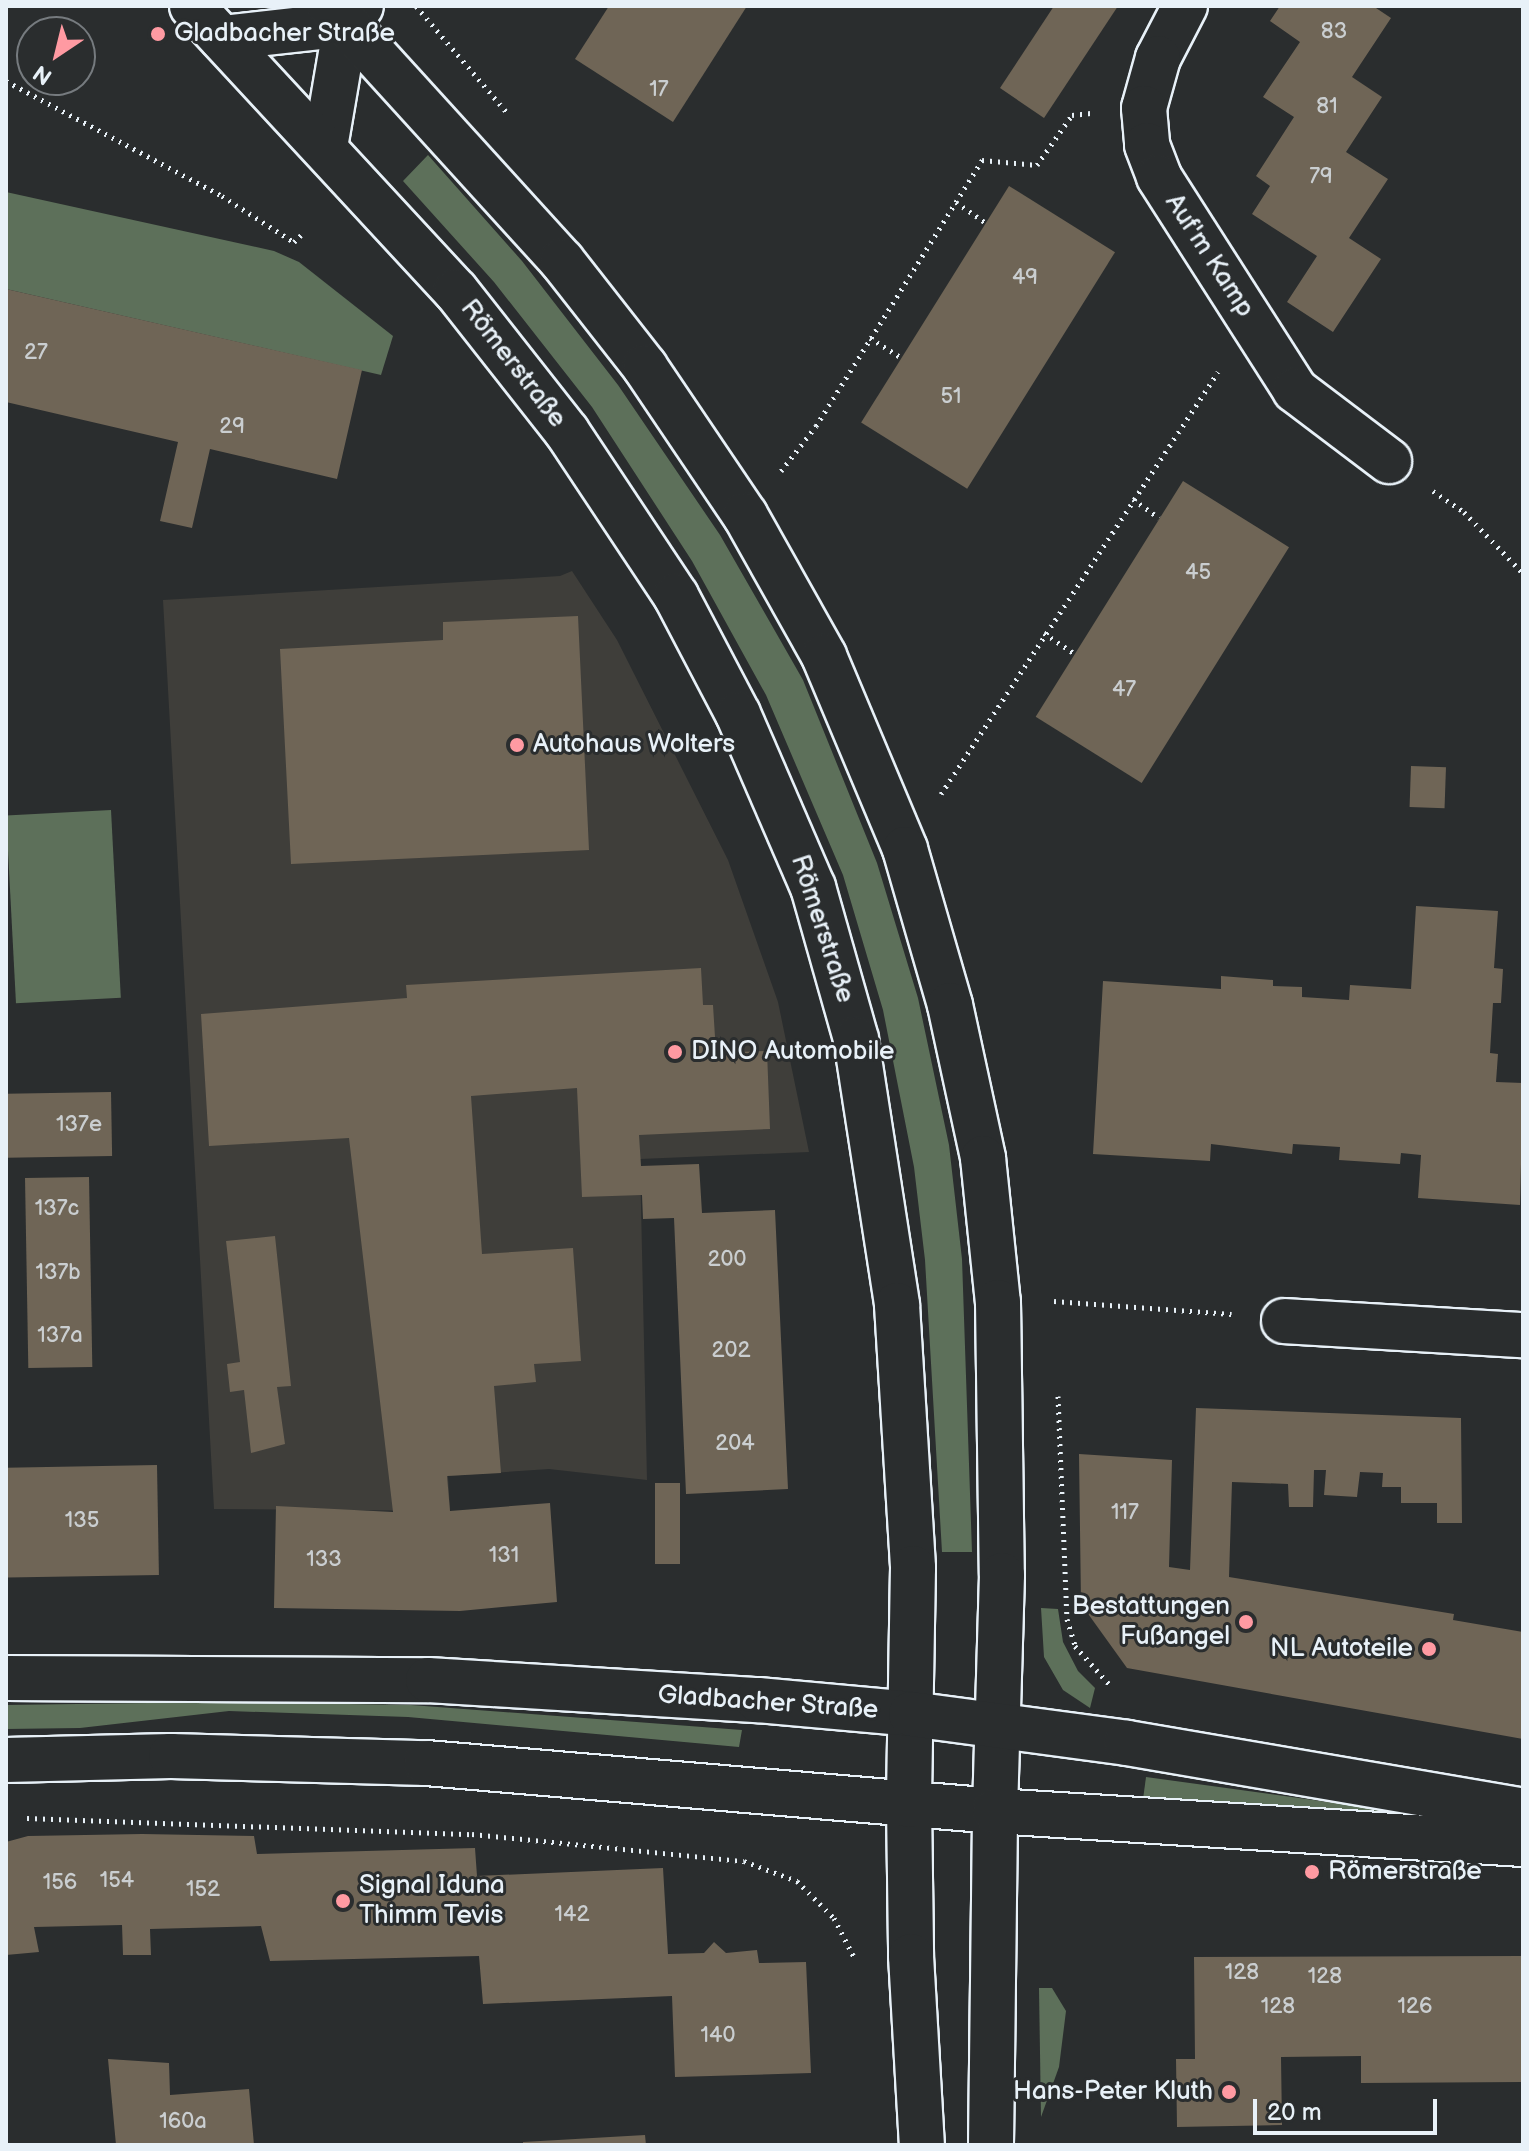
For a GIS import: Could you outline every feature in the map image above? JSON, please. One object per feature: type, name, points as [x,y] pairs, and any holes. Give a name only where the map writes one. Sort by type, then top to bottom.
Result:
[{"type":"main road","name":"Römerstraße","points":[[192,6],[456,291],[567,432],[639,538],[738,714],[813,887],[856,1039],[897,1305],[913,1568],[909,1805],[911,1956],[922,2145]]},
{"type":"main road","name":"Auf'm Kamp","points":[[1185,6],[1158,58],[1144,108],[1147,145],[1159,177],[1295,390],[1389,461]]},
{"type":"main road","points":[[222,38],[346,12]]},
{"type":"main road","points":[[325,147],[346,12]]},
{"type":"main road","points":[[346,12],[562,261],[645,367],[728,490],[824,656],[905,849],[950,1005],[984,1172],[998,1302],[1000,1726],[995,1811],[991,2145]]},
{"type":"main road","points":[[1284,1321],[1523,1335]]},
{"type":"main road","name":"Gladbacher Straße","points":[[6,1678],[428,1680],[911,1714],[1523,1811]]},
{"type":"main road","points":[[6,1760],[171,1756],[426,1763],[909,1805],[1523,1844]]},
{"type":"path","points":[[6,81],[222,196],[294,242],[301,235]]},
{"type":"path","points":[[779,473],[816,426],[982,160],[1037,165],[1072,115],[1144,108]]},
{"type":"path","points":[[956,202],[986,223]]},
{"type":"path","points":[[941,794],[1251,322]]},
{"type":"path","points":[[870,338],[901,357]]},
{"type":"path","points":[[1389,461],[1464,512],[1523,573]]},
{"type":"path","points":[[1133,499],[1159,518]]},
{"type":"path","points":[[1044,633],[1074,653]]},
{"type":"path","points":[[1054,1301],[1203,1309],[1284,1321]]},
{"type":"path","points":[[12,1817],[472,1834],[744,1861],[797,1881],[834,1918],[862,1973]]},
{"type":"shaded area","points":[[572,571],[617,640],[728,860],[778,1002],[809,1152],[640,1159],[647,1480],[549,1469],[448,1476],[450,1511],[214,1509],[163,600],[560,576]]},
{"type":"green space","points":[[428,155],[522,261],[618,385],[720,535],[803,680],[877,863],[918,998],[949,1145],[962,1259],[972,1552],[942,1552],[925,1260],[914,1167],[883,1010],[843,875],[766,695],[692,561],[592,407],[494,282],[403,181]]},
{"type":"green space","points":[[6,192],[274,251],[299,262],[393,336],[381,375],[6,289]]},
{"type":"green space","points":[[111,810],[121,998],[16,1003],[6,815]]},
{"type":"green space","points":[[1041,1608],[1058,1609],[1063,1642],[1078,1671],[1095,1688],[1090,1708],[1063,1690],[1044,1657]]},
{"type":"green space","points":[[219,1702],[411,1705],[742,1730],[739,1747],[408,1717],[229,1711],[80,1728],[6,1729],[6,1705]]},
{"type":"green space","points":[[1146,1777],[1429,1816],[1443,1827],[1142,1807]]},
{"type":"green space","points":[[1039,1988],[1052,1988],[1066,2011],[1059,2067],[1041,2117]]},
{"type":"building","points":[[609,6],[747,6],[673,122],[575,59]]},
{"type":"building","points":[[1054,6],[1118,6],[1044,118],[1000,88]]},
{"type":"building","points":[[1280,6],[1373,6],[1391,18],[1352,77],[1382,97],[1346,152],[1388,179],[1349,238],[1381,259],[1333,332],[1287,302],[1317,256],[1252,214],[1270,186],[1256,176],[1294,117],[1263,97],[1300,42],[1270,21]]},
{"type":"building","points":[[1009,186],[1115,252],[967,489],[861,423]]},
{"type":"building","points":[[6,289],[362,370],[337,479],[210,449],[192,528],[160,521],[178,442],[6,402]]},
{"type":"building","points":[[1183,481],[1289,547],[1142,783],[1036,717]]},
{"type":"building","points":[[578,616],[589,850],[291,864],[280,649],[443,640],[443,622]]},
{"type":"building","points":[[1411,766],[1446,767],[1445,808],[1410,807]]},
{"type":"building","points":[[1416,906],[1498,911],[1494,968],[1503,969],[1501,1003],[1493,1003],[1490,1053],[1498,1054],[1496,1082],[1523,1083],[1520,1205],[1418,1198],[1421,1155],[1401,1153],[1400,1164],[1339,1160],[1340,1147],[1293,1144],[1292,1154],[1211,1144],[1210,1161],[1093,1154],[1103,981],[1221,989],[1221,976],[1273,980],[1273,986],[1302,987],[1302,997],[1349,1000],[1350,985],[1411,989]]},
{"type":"building","points":[[701,968],[703,1005],[713,1005],[716,1053],[767,1051],[770,1129],[639,1135],[641,1166],[699,1164],[702,1213],[775,1210],[788,1489],[686,1494],[674,1218],[643,1219],[642,1195],[582,1197],[577,1088],[471,1096],[482,1254],[573,1248],[581,1361],[534,1364],[536,1382],[494,1386],[501,1473],[447,1476],[450,1511],[550,1503],[557,1602],[460,1611],[274,1608],[276,1506],[393,1512],[349,1138],[209,1146],[201,1014],[407,998],[406,985]]},
{"type":"building","points":[[111,1092],[112,1156],[7,1158],[6,1094]]},
{"type":"building","points":[[89,1177],[92,1367],[28,1368],[25,1178]]},
{"type":"building","points":[[275,1236],[291,1386],[277,1387],[285,1444],[251,1453],[244,1390],[230,1392],[227,1364],[240,1362],[226,1241]]},
{"type":"building","points":[[1196,1408],[1461,1418],[1462,1523],[1437,1523],[1437,1503],[1401,1503],[1401,1487],[1382,1487],[1383,1473],[1360,1472],[1357,1497],[1324,1495],[1326,1470],[1314,1470],[1313,1507],[1289,1507],[1288,1484],[1232,1482],[1229,1577],[1454,1614],[1453,1620],[1523,1632],[1523,1739],[1127,1668],[1081,1604],[1079,1454],[1172,1460],[1169,1567],[1190,1570]]},
{"type":"building","points":[[157,1465],[159,1575],[8,1578],[6,1468]]},
{"type":"building","points":[[655,1483],[680,1483],[680,1564],[655,1564]]},
{"type":"building","points":[[28,1836],[254,1836],[257,1854],[475,1848],[477,1876],[663,1868],[668,1954],[704,1953],[714,1942],[726,1953],[757,1950],[759,1963],[806,1962],[811,2073],[675,2077],[672,1996],[483,2004],[479,1956],[270,1961],[261,1926],[150,1929],[151,1955],[123,1955],[122,1925],[34,1927],[39,1952],[6,1955],[6,1842]]},
{"type":"building","points":[[1523,1956],[1523,2082],[1361,2083],[1361,2056],[1281,2057],[1282,2125],[1177,2127],[1176,2059],[1195,2059],[1194,1957]]},
{"type":"building","points":[[108,2059],[169,2063],[170,2095],[249,2089],[254,2145],[116,2145]]},
{"type":"building","points":[[645,2135],[646,2145],[523,2145],[523,2142]]},
{"type":"place","name":"Gladbacher Straße","points":[[158,34]]},
{"type":"place","name":"Autohaus Wolters","points":[[517,745]]},
{"type":"place","name":"DINO Automobile","points":[[675,1052]]},
{"type":"place","name":"Bestattungen Fußangel","points":[[1246,1622]]},
{"type":"place","name":"NL Autoteile","points":[[1429,1649]]},
{"type":"place","name":"Römerstraße","points":[[1312,1872]]},
{"type":"place","name":"Signal Iduna Thimm Tevis","points":[[343,1901]]},
{"type":"place","name":"Hans-Peter Kluth","points":[[1229,2092]]}]
